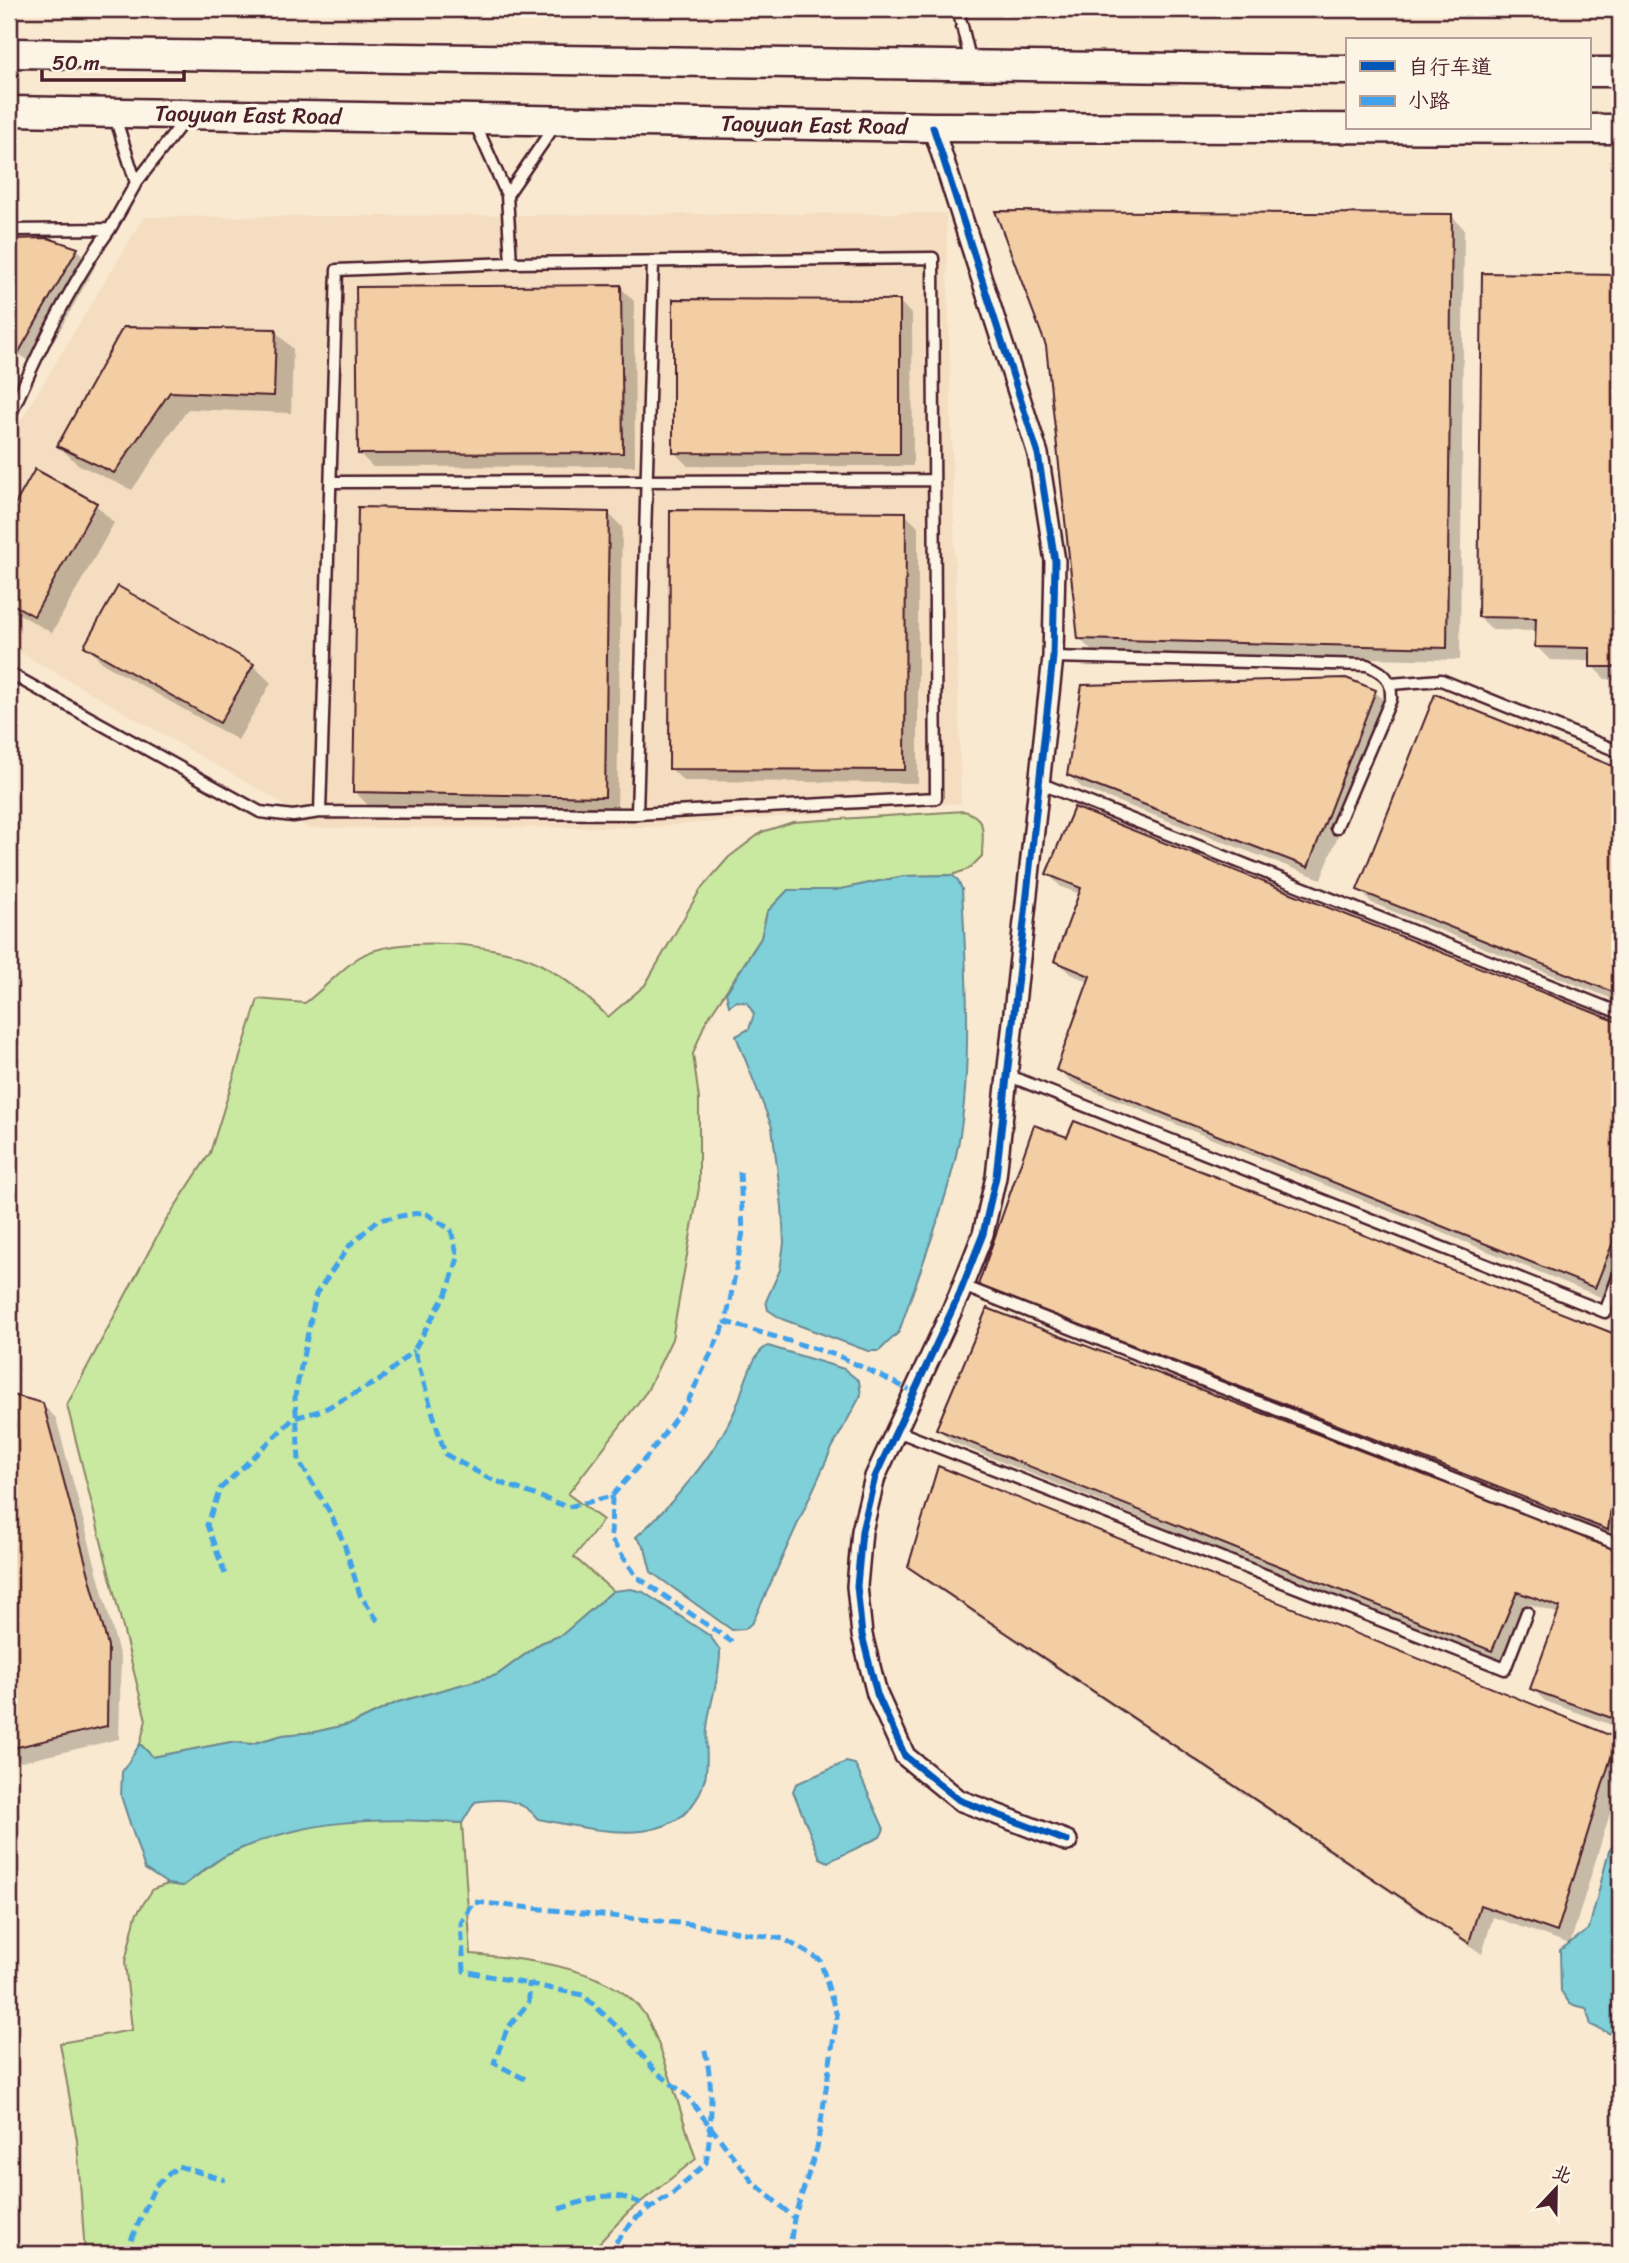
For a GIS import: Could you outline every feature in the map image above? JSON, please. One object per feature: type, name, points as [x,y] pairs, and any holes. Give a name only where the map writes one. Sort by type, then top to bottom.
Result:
[{"type":"main road","points":[[9,53],[1346,70]]},
{"type":"main road","points":[[1590,72],[1620,72]]},
{"type":"main road","name":"Taoyuan East Road","points":[[9,111],[933,127],[1346,128]]},
{"type":"main road","name":"Taoyuan East Road","points":[[1590,129],[1620,129]]},
{"type":"street","points":[[933,127],[1038,454],[1055,561],[1053,657],[996,1177],[983,1234],[963,1286],[875,1477],[862,1531],[858,1586],[862,1635],[877,1694],[905,1756],[959,1800],[1067,1841]]},
{"type":"lane","points":[[958,9],[971,67]]},
{"type":"lane","points":[[114,113],[136,183]]},
{"type":"lane","points":[[9,418],[88,258],[110,229],[136,183],[188,114]]},
{"type":"lane","points":[[473,119],[507,194],[511,263]]},
{"type":"lane","points":[[507,194],[558,121]]},
{"type":"lane","points":[[9,230],[110,229]]},
{"type":"lane","points":[[9,673],[260,812],[293,816],[320,811],[637,814],[936,798],[933,258],[511,263],[337,270],[320,811]]},
{"type":"lane","points":[[637,814],[653,262]]},
{"type":"lane","points":[[331,482],[934,480]]},
{"type":"lane","points":[[1053,657],[1367,665],[1384,673],[1391,684],[1391,699],[1336,828]]},
{"type":"lane","points":[[1391,684],[1441,680],[1620,752]]},
{"type":"lane","points":[[1039,783],[1620,1013]]},
{"type":"lane","points":[[1006,1075],[1605,1312],[1620,1272]]},
{"type":"lane","points":[[963,1286],[1620,1545]]},
{"type":"lane","points":[[897,1431],[1505,1669],[1527,1612]]},
{"type":"shaded area","points":[[946,213],[961,803],[650,827],[307,828],[277,800],[9,646],[9,440],[144,217]]},
{"type":"green space","points":[[964,811],[977,818],[983,834],[982,856],[969,869],[952,875],[904,876],[836,890],[788,890],[767,912],[761,938],[705,1023],[693,1054],[699,1099],[699,1188],[672,1339],[647,1391],[568,1494],[603,1520],[574,1557],[613,1591],[562,1635],[541,1643],[497,1675],[398,1702],[354,1723],[315,1732],[283,1735],[251,1744],[231,1742],[153,1757],[140,1744],[146,1720],[67,1405],[163,1225],[210,1153],[258,999],[305,1003],[351,963],[374,951],[396,946],[446,944],[497,950],[536,962],[574,986],[608,1017],[645,985],[700,890],[729,857],[762,832],[793,822]]},
{"type":"green space","points":[[383,1818],[462,1823],[471,1954],[570,1969],[617,1989],[636,2003],[656,2038],[696,2159],[628,2212],[589,2254],[85,2254],[77,2140],[60,2043],[132,2030],[125,1962],[136,1915],[153,1889],[168,1884],[183,1886],[224,1856],[265,1838],[331,1822]]},
{"type":"water","points":[[952,875],[962,889],[967,989],[967,1060],[961,1129],[943,1203],[899,1332],[879,1351],[868,1351],[782,1319],[768,1310],[766,1301],[780,1270],[784,1243],[772,1127],[736,1036],[749,1029],[754,1014],[747,1003],[737,1001],[729,1006],[726,993],[761,938],[767,912],[788,890],[836,890],[904,876]]},
{"type":"water","points":[[768,1346],[844,1369],[859,1381],[861,1395],[832,1448],[753,1622],[745,1629],[732,1630],[651,1572],[645,1548],[636,1537],[678,1495],[704,1462],[735,1410],[752,1364]]},
{"type":"water","points":[[631,1589],[643,1592],[710,1636],[720,1650],[719,1670],[707,1729],[705,1778],[694,1803],[678,1819],[658,1828],[635,1832],[610,1831],[538,1819],[525,1807],[509,1801],[484,1801],[475,1802],[462,1823],[372,1821],[313,1827],[284,1834],[227,1855],[183,1886],[168,1884],[145,1869],[121,1796],[122,1772],[140,1744],[153,1757],[231,1742],[251,1744],[283,1735],[315,1732],[354,1723],[398,1702],[497,1675],[541,1643],[562,1635],[613,1591]]},
{"type":"water","points":[[846,1762],[855,1764],[884,1829],[880,1837],[828,1862],[820,1858],[793,1791],[796,1784]]},
{"type":"water","points":[[1620,1836],[1620,2038],[1591,2025],[1586,2008],[1570,2004],[1561,1991],[1560,1950],[1589,1929],[1609,1851]]},
{"type":"building","points":[[995,211],[1452,214],[1447,648],[1078,639],[1046,346]]},
{"type":"building","points":[[48,238],[78,248],[19,352],[9,344],[9,239]]},
{"type":"building","points":[[1482,273],[1620,275],[1620,667],[1590,667],[1590,648],[1535,647],[1536,618],[1478,617]]},
{"type":"building","points":[[621,285],[623,453],[358,454],[356,287]]},
{"type":"building","points":[[673,299],[900,300],[900,454],[673,453]]},
{"type":"building","points":[[123,327],[276,329],[274,396],[170,392],[114,473],[57,446]]},
{"type":"building","points":[[35,469],[97,503],[34,616],[9,602],[9,515]]},
{"type":"building","points":[[358,507],[609,512],[605,797],[353,792]]},
{"type":"building","points":[[670,510],[906,512],[905,770],[669,769]]},
{"type":"building","points":[[118,586],[254,664],[220,723],[84,646]]},
{"type":"building","points":[[1346,678],[1376,690],[1308,867],[1067,775],[1082,685]]},
{"type":"building","points":[[1435,694],[1620,769],[1620,995],[1357,890]]},
{"type":"building","points":[[1074,807],[1620,1023],[1620,1233],[1617,1232],[1595,1288],[1056,1070],[1090,976],[1054,961],[1081,888],[1046,874]]},
{"type":"building","points":[[1074,1121],[1620,1336],[1620,1440],[1608,1530],[978,1285],[1034,1125],[1067,1137]]},
{"type":"building","points":[[987,1308],[1613,1547],[1620,1566],[1620,1721],[1530,1689],[1560,1607],[1517,1592],[1492,1651],[936,1429]]},
{"type":"building","points":[[9,1394],[43,1403],[108,1646],[107,1726],[9,1749]]},
{"type":"building","points":[[938,1466],[1617,1738],[1557,1932],[1480,1905],[1469,1943],[908,1567]]},
{"type":"marked path","points":[[740,1172],[743,1232],[726,1322],[839,1356],[914,1392]]},
{"type":"marked path","points":[[378,1621],[360,1595],[344,1543],[329,1511],[299,1461],[295,1396],[316,1294],[350,1245],[378,1220],[424,1212],[451,1230],[458,1258],[448,1290],[414,1350],[445,1454],[488,1478],[568,1507],[612,1496],[650,1453],[688,1401],[726,1322]]},
{"type":"marked path","points":[[225,1574],[207,1525],[220,1489],[294,1418],[323,1410],[380,1380],[414,1350]]},
{"type":"marked path","points":[[612,1496],[611,1539],[637,1577],[732,1642]]},
{"type":"marked path","points":[[789,2254],[794,2218],[817,2148],[837,2016],[820,1960],[784,1939],[689,1924],[474,1902],[461,1923],[464,1971],[583,1995],[626,2035],[654,2070],[687,2096],[752,2181],[794,2218]]},
{"type":"marked path","points":[[525,2079],[494,2063],[507,2029],[529,2002],[529,1982]]},
{"type":"marked path","points":[[606,2254],[635,2219],[673,2193],[706,2163],[711,2105],[704,2047]]},
{"type":"marked path","points":[[125,2254],[155,2186],[178,2166],[225,2180]]},
{"type":"marked path","points":[[559,2209],[606,2196],[625,2198],[651,2208]]},
{"type":"cycle path","points":[[933,127],[1038,454],[1055,561],[1053,657],[996,1177],[983,1234],[959,1295],[875,1477],[862,1531],[857,1586],[862,1635],[877,1694],[905,1756],[959,1800],[1067,1841]]}]
